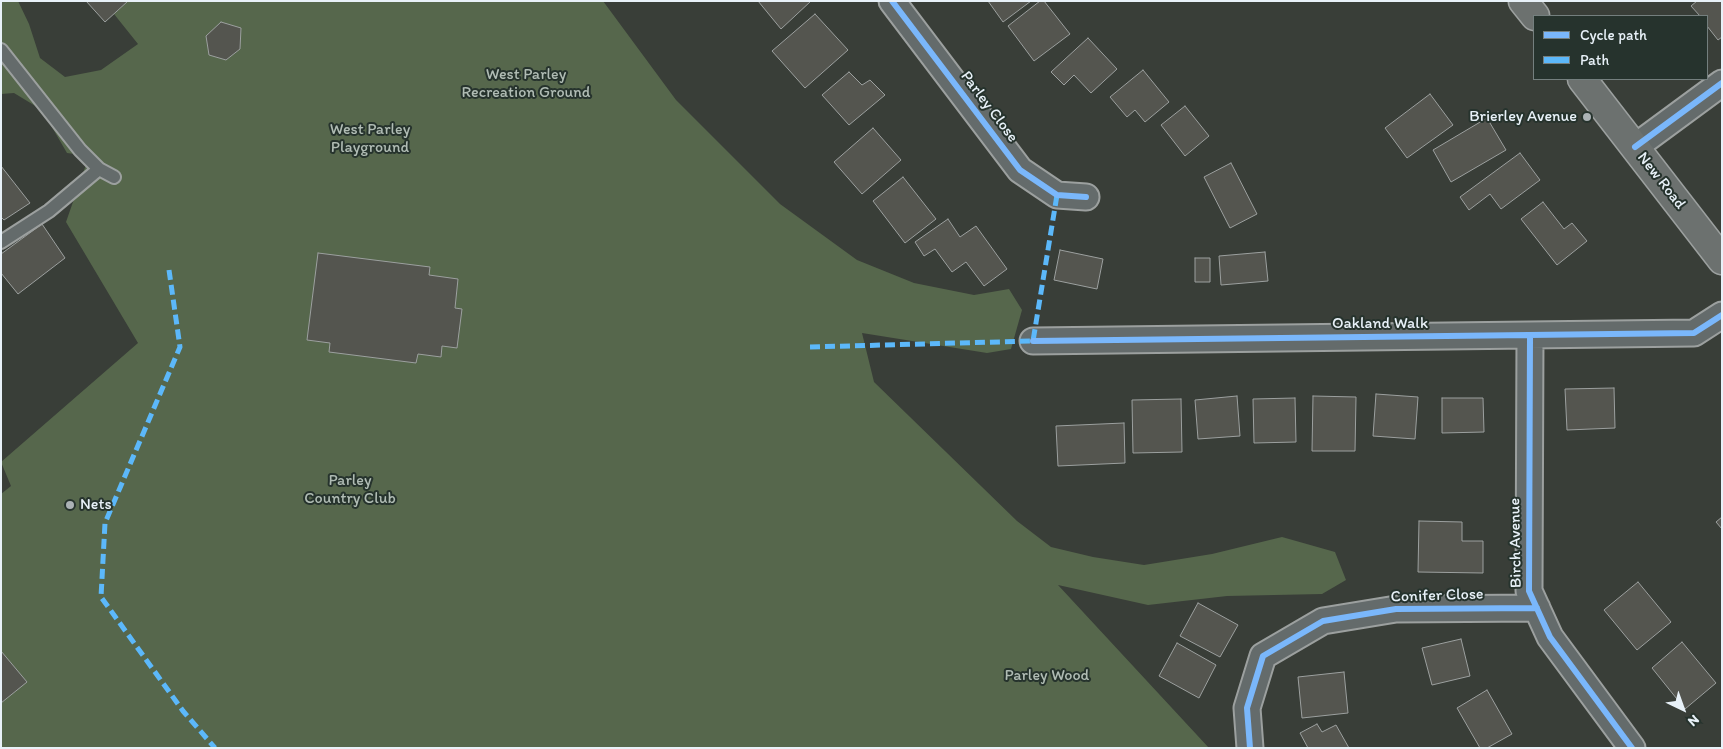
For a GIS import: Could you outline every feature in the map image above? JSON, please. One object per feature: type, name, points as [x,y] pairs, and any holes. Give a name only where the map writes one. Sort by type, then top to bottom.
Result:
[{"type":"main road","points":[[1523,1],[1533,15]]},
{"type":"main road","name":"New Road","points":[[1583,80],[1722,260]]},
{"type":"street","name":"Parley Close","points":[[892,1],[1020,170],[1057,196],[1086,197]]},
{"type":"street","points":[[1635,147],[1722,84]]},
{"type":"street","name":"Oakland Walk","points":[[1033,341],[1530,337],[1694,333],[1722,314]]},
{"type":"street","name":"Birch Avenue","points":[[1530,337],[1529,591],[1550,637],[1632,748]]},
{"type":"street","name":"Conifer Close","points":[[1250,748],[1247,708],[1263,656],[1323,621],[1396,609],[1537,608]]},
{"type":"lane","points":[[1,50],[80,150],[99,169],[114,177]]},
{"type":"lane","points":[[1,242],[49,211],[99,169]]},
{"type":"green space","name":"Parley Country Club","points":[[1,1],[18,1],[29,24],[40,58],[65,77],[101,70],[138,44],[114,14],[128,1],[603,1],[676,100],[780,204],[857,260],[914,283],[974,295],[1009,289],[1022,310],[1011,349],[987,353],[862,333],[874,382],[1017,521],[1051,547],[1093,557],[1144,565],[1212,554],[1282,537],[1335,552],[1346,580],[1322,594],[1227,596],[1148,605],[1058,585],[1209,748],[1,748],[1,494],[11,486],[1,462],[138,343],[66,222],[89,156],[67,153],[42,110],[14,93],[1,94]]},
{"type":"building","points":[[86,1],[128,1],[105,22]]},
{"type":"building","points":[[758,1],[811,1],[781,29]]},
{"type":"building","points":[[988,1],[1031,1],[1003,22]]},
{"type":"building","points":[[1040,1],[1044,1],[1070,34],[1034,61],[1008,26]]},
{"type":"building","points":[[1697,1],[1722,1],[1722,37],[1718,40],[1708,27],[1708,15],[1699,15],[1691,6]]},
{"type":"building","points":[[815,14],[848,50],[805,88],[772,51]]},
{"type":"building","points":[[221,22],[241,28],[240,49],[226,60],[209,55],[206,36]]},
{"type":"building","points":[[1088,38],[1117,69],[1091,93],[1074,75],[1064,85],[1051,72]]},
{"type":"building","points":[[1143,70],[1169,102],[1145,122],[1135,110],[1127,117],[1110,97]]},
{"type":"building","points":[[849,72],[862,85],[870,80],[885,95],[849,125],[822,95]]},
{"type":"building","points":[[1430,94],[1453,125],[1407,158],[1385,128]]},
{"type":"building","points":[[1185,106],[1209,136],[1185,156],[1161,125]]},
{"type":"building","points":[[1487,118],[1506,150],[1451,182],[1433,150]]},
{"type":"building","points":[[873,128],[901,160],[862,194],[834,162]]},
{"type":"building","points":[[1520,153],[1540,180],[1501,209],[1490,194],[1469,210],[1460,197]]},
{"type":"building","points":[[1231,163],[1257,214],[1230,228],[1204,177]]},
{"type":"building","points":[[1,166],[30,203],[4,220],[1,217]]},
{"type":"building","points":[[903,177],[936,219],[905,243],[873,201]]},
{"type":"building","points":[[1543,202],[1564,229],[1572,223],[1587,241],[1557,265],[1521,219]]},
{"type":"building","points":[[948,219],[960,237],[976,226],[1007,269],[984,286],[966,262],[952,272],[935,249],[924,256],[915,242]]},
{"type":"building","points":[[42,224],[65,258],[18,294],[1,273],[1,254]]},
{"type":"building","points":[[1060,250],[1103,259],[1097,289],[1054,280]]},
{"type":"building","points":[[1265,252],[1268,281],[1221,285],[1219,256]]},
{"type":"building","points":[[318,253],[430,267],[429,275],[458,279],[455,308],[462,309],[457,348],[442,346],[441,357],[418,354],[416,363],[329,352],[330,343],[307,340]]},
{"type":"building","points":[[1195,258],[1210,258],[1210,282],[1195,282]]},
{"type":"building","points":[[1614,388],[1615,428],[1567,430],[1565,389]]},
{"type":"building","points":[[1376,394],[1418,397],[1415,439],[1373,436]]},
{"type":"building","points":[[1237,396],[1240,436],[1198,439],[1195,400]]},
{"type":"building","points":[[1313,396],[1356,397],[1355,451],[1312,451]]},
{"type":"building","points":[[1295,398],[1296,442],[1254,443],[1253,399]]},
{"type":"building","points":[[1442,398],[1483,398],[1484,432],[1442,433]]},
{"type":"building","points":[[1181,399],[1182,452],[1133,453],[1132,400]]},
{"type":"building","points":[[1124,423],[1125,463],[1058,466],[1056,426]]},
{"type":"building","points":[[1722,517],[1722,529],[1716,522]]},
{"type":"building","points":[[1419,521],[1462,522],[1462,541],[1483,541],[1483,573],[1418,572]]},
{"type":"building","points":[[1638,582],[1671,622],[1637,650],[1604,610]]},
{"type":"building","points":[[1198,603],[1238,625],[1220,657],[1180,636]]},
{"type":"building","points":[[1461,639],[1470,676],[1432,685],[1422,648]]},
{"type":"building","points":[[1682,642],[1716,683],[1685,709],[1652,668]]},
{"type":"building","points":[[1177,643],[1216,665],[1199,698],[1159,676]]},
{"type":"building","points":[[1,651],[27,682],[1,703]]},
{"type":"building","points":[[1344,672],[1348,713],[1302,718],[1298,677]]},
{"type":"building","points":[[1487,690],[1512,734],[1487,748],[1480,748],[1457,708]]},
{"type":"building","points":[[1317,724],[1322,732],[1336,725],[1349,748],[1308,748],[1300,733]]},
{"type":"marked path","points":[[810,347],[1033,341],[1057,195]]},
{"type":"marked path","points":[[169,270],[180,347],[105,523],[101,597],[183,711],[215,748]]},
{"type":"cycle path","points":[[892,1],[1020,170],[1057,195],[1086,197]]},
{"type":"cycle path","points":[[1635,147],[1722,83]]},
{"type":"cycle path","points":[[1033,341],[1694,333],[1722,315]]},
{"type":"cycle path","points":[[1530,337],[1529,591],[1550,637],[1632,748]]},
{"type":"cycle path","points":[[1250,748],[1247,708],[1263,656],[1323,621],[1396,609],[1537,608]]},
{"type":"place","name":"Brierley Avenue","points":[[1587,117]]},
{"type":"place","name":"Nets","points":[[70,505]]},
{"type":"park label","name":"West Parley Recreation Ground","points":[[526,84]]},
{"type":"park label","name":"West Parley Playground","points":[[370,139]]},
{"type":"park label","name":"Parley Wood","points":[[1047,676]]}]
